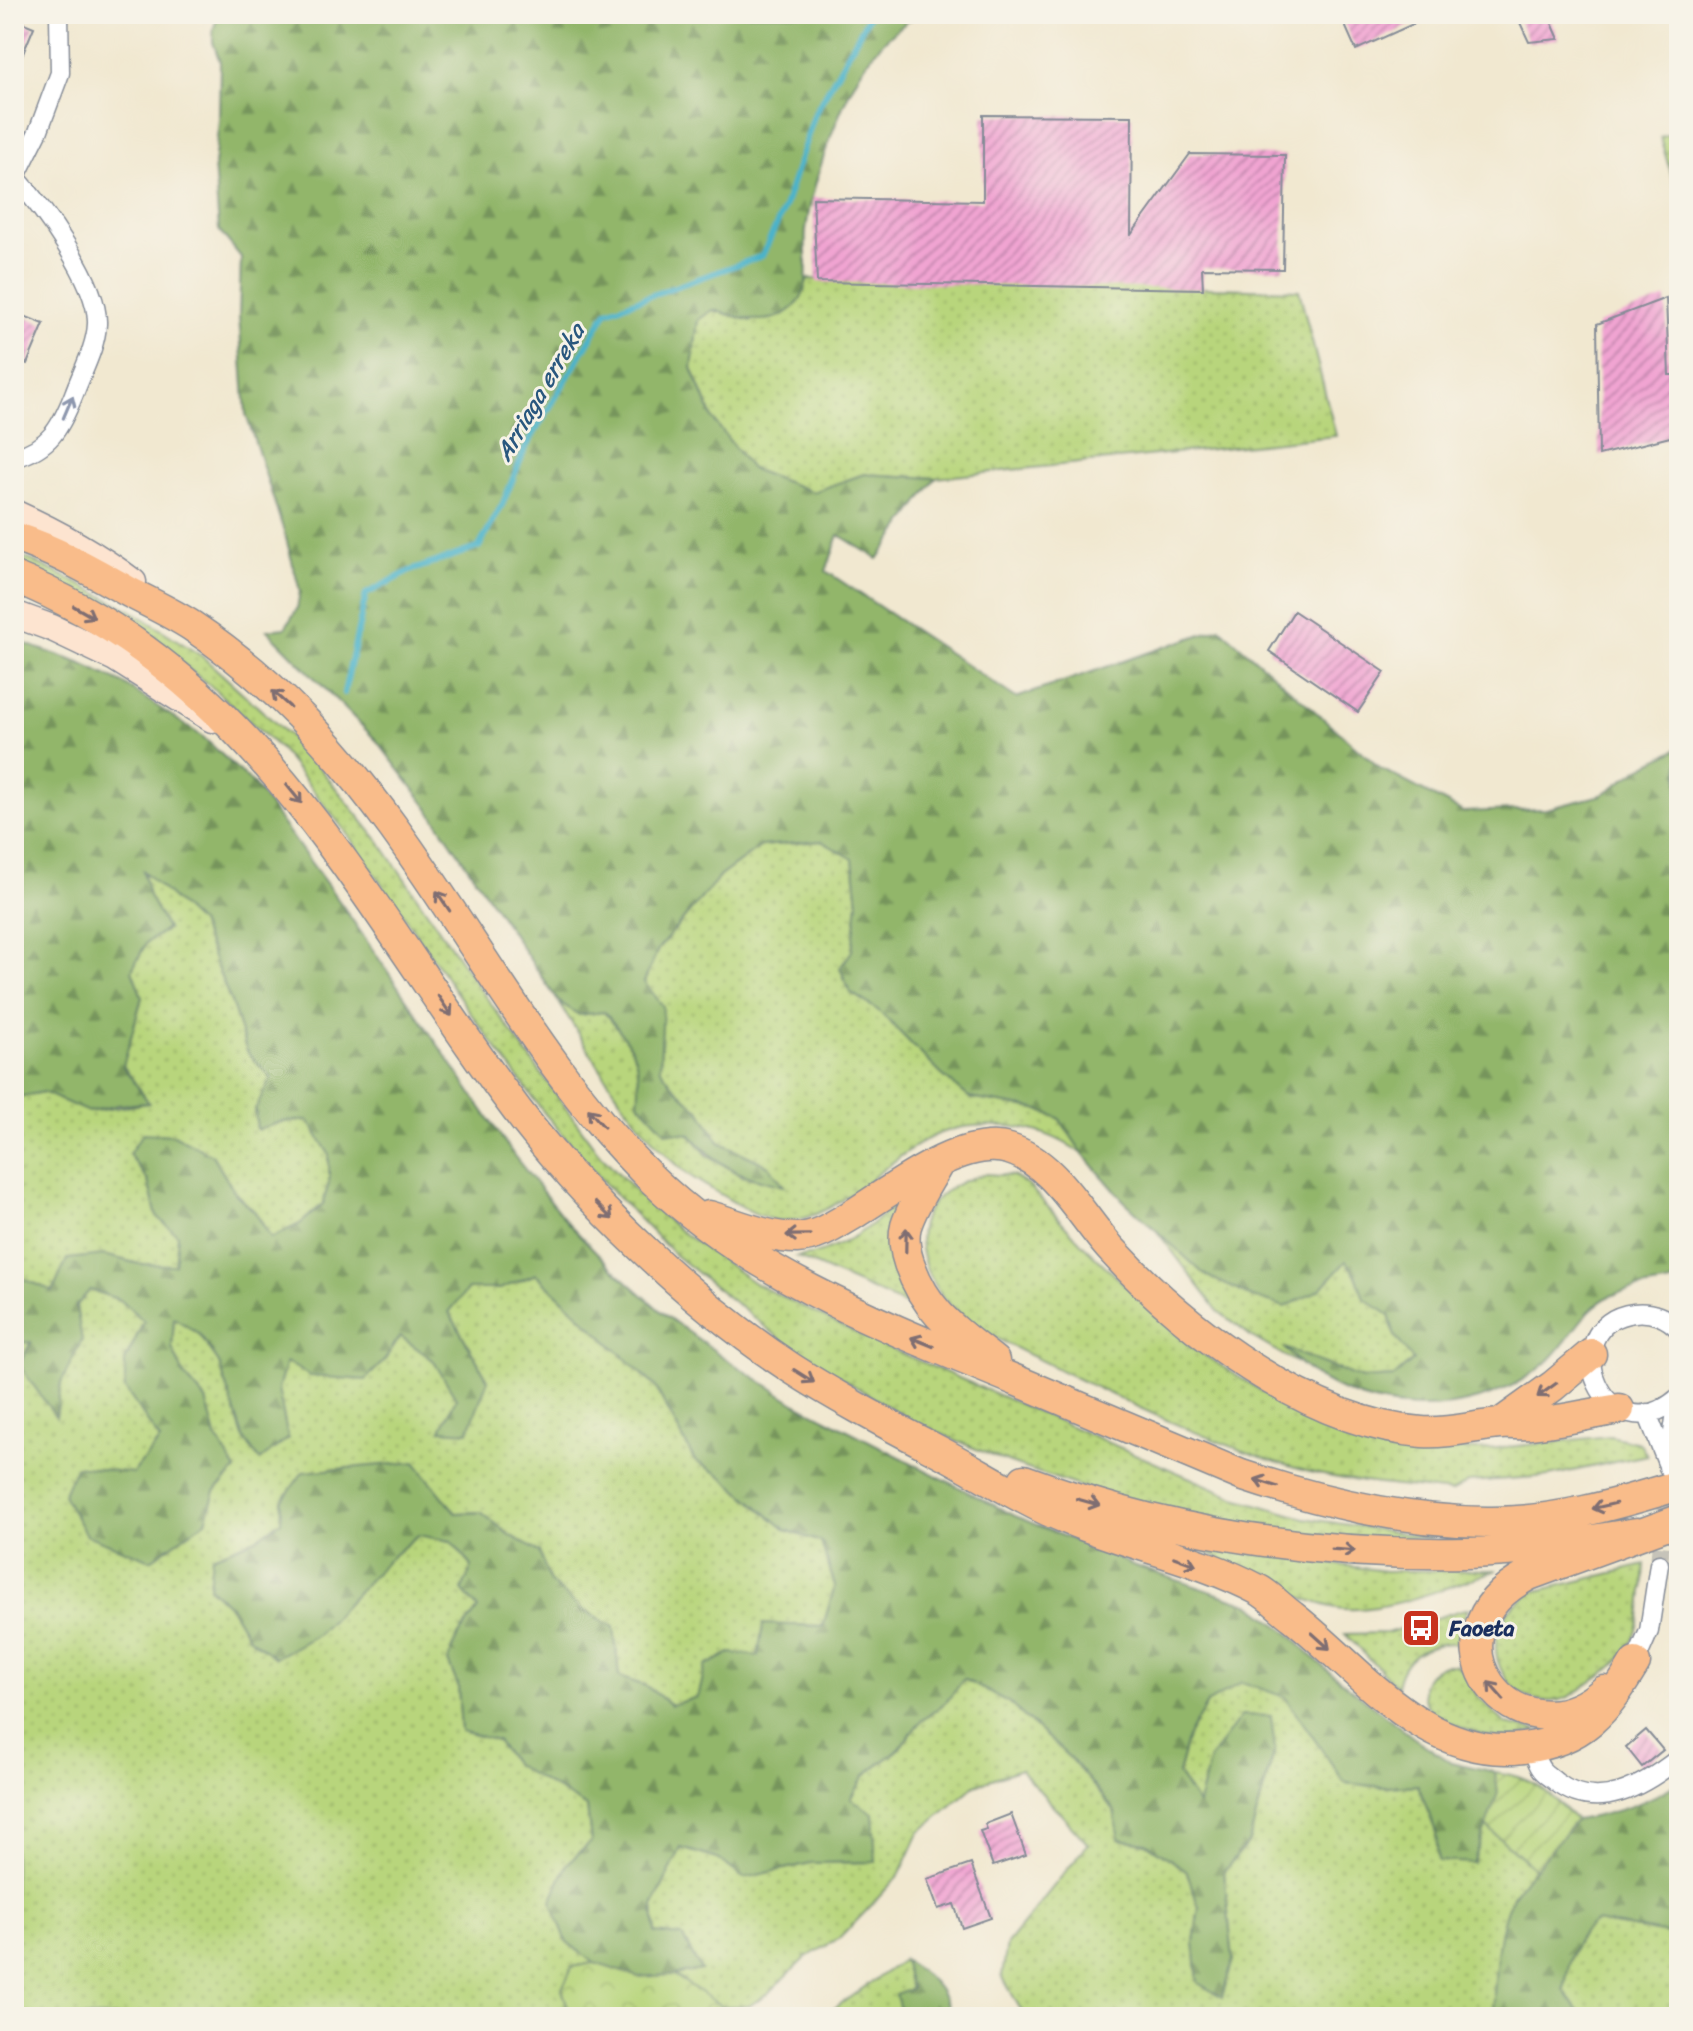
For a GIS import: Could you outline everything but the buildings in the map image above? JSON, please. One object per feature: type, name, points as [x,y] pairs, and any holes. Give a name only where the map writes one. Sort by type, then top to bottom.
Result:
[{"type":"main road","points":[[14,537],[77,563],[190,625],[256,676],[301,717],[339,759],[393,829],[586,1107],[655,1182],[687,1209],[718,1234],[802,1286],[911,1338],[1241,1475],[1357,1509],[1489,1522],[1601,1507],[1679,1485]]},
{"type":"main road","points":[[14,577],[69,603],[136,644],[167,666],[242,737],[286,784],[329,838],[502,1089],[582,1189],[698,1299],[786,1364],[835,1395],[1059,1516],[1261,1591],[1383,1696],[1433,1730],[1454,1740],[1482,1748],[1508,1750],[1550,1743],[1584,1728],[1610,1705],[1635,1663]]},
{"type":"main road","points":[[687,1209],[797,1238],[822,1233],[939,1162],[961,1152],[1007,1148],[1033,1159],[1050,1174],[1112,1250],[1204,1333],[1268,1378],[1336,1412],[1364,1422],[1424,1432],[1500,1424],[1527,1425],[1633,1411]]},
{"type":"main road","points":[[939,1162],[905,1229],[906,1255],[917,1288],[940,1319],[1020,1382]]},
{"type":"main road","points":[[1500,1424],[1591,1354]]},
{"type":"main road","points":[[910,1436],[1073,1498],[1222,1535],[1302,1547],[1375,1553],[1469,1553],[1550,1546],[1637,1533]]},
{"type":"main road","points":[[1635,1663],[1600,1695],[1577,1709],[1548,1716],[1506,1703],[1484,1676],[1476,1645],[1481,1624],[1493,1601],[1508,1586],[1637,1533],[1679,1520]]},
{"type":"street","points":[[14,458],[46,444],[65,417],[93,345],[97,323],[93,299],[70,250],[15,176],[38,132],[60,73],[59,14]]},
{"type":"street","points":[[14,513],[112,566],[190,625]]},
{"type":"street","points":[[14,614],[115,658],[242,737]]},
{"type":"street","points":[[1678,1397],[1664,1408],[1633,1411],[1606,1399],[1596,1387],[1591,1372],[1591,1354],[1604,1328],[1616,1318],[1631,1313],[1655,1314],[1679,1307]]},
{"type":"street","points":[[1655,1314],[1679,1330]]},
{"type":"street","points":[[1633,1411],[1668,1467],[1678,1397]]},
{"type":"street","points":[[1635,1663],[1649,1631],[1659,1564]]},
{"type":"street","points":[[1531,1748],[1542,1770],[1560,1785],[1577,1795],[1598,1797],[1623,1792],[1663,1771],[1679,1758]]},
{"type":"green space","points":[[219,14],[919,14],[886,39],[865,65],[831,135],[809,210],[805,240],[806,280],[800,299],[794,307],[776,318],[755,320],[713,310],[698,320],[692,368],[713,419],[751,469],[813,492],[864,474],[936,478],[878,559],[839,535],[826,571],[1016,698],[1220,628],[1381,769],[1463,812],[1546,809],[1602,795],[1640,768],[1679,748],[1679,1281],[1629,1290],[1602,1301],[1584,1317],[1545,1364],[1515,1384],[1482,1398],[1447,1405],[1411,1407],[1375,1401],[1342,1390],[1311,1372],[1284,1348],[1362,1379],[1394,1377],[1413,1360],[1395,1336],[1389,1315],[1364,1298],[1356,1275],[1346,1261],[1320,1290],[1285,1307],[1252,1297],[1205,1275],[1123,1200],[1083,1154],[1059,1118],[1036,1109],[970,1098],[941,1074],[879,1011],[850,992],[840,968],[852,951],[858,903],[853,859],[821,841],[761,846],[720,876],[658,949],[644,982],[663,1006],[660,1068],[675,1088],[701,1112],[719,1142],[769,1166],[784,1186],[732,1169],[711,1155],[690,1134],[666,1132],[638,1102],[637,1063],[628,1043],[613,1023],[604,1012],[579,1015],[558,1001],[426,805],[377,741],[267,630],[285,628],[297,609],[300,591],[246,414],[239,316],[241,257],[219,230],[214,165],[220,62],[213,42],[213,30]]},
{"type":"green space","points":[[1679,132],[1679,201],[1660,137]]},
{"type":"green space","points":[[808,279],[1299,290],[1336,436],[936,478],[864,474],[813,492],[751,469],[713,419],[692,368],[698,320],[713,310],[751,321],[796,305]]},
{"type":"green space","points":[[14,555],[33,561],[131,610],[203,657],[305,750],[379,841],[473,979],[598,1152],[641,1197],[680,1231],[756,1284],[866,1338],[1239,1499],[1304,1518],[1433,1538],[1328,1538],[1159,1513],[1010,1463],[919,1425],[792,1348],[676,1256],[606,1185],[545,1114],[474,1018],[346,832],[280,749],[214,689],[127,621],[14,562]]},
{"type":"green space","points":[[14,640],[80,663],[121,682],[203,737],[254,785],[342,905],[515,1157],[567,1222],[665,1315],[795,1403],[1015,1516],[1135,1566],[1251,1605],[1414,1738],[1451,1762],[1495,1772],[1498,1793],[1473,1863],[1438,1861],[1436,1832],[1418,1785],[1384,1787],[1345,1783],[1285,1697],[1242,1682],[1207,1703],[1188,1736],[1178,1774],[1198,1804],[1210,1759],[1242,1715],[1271,1716],[1275,1749],[1249,1841],[1224,1871],[1233,1960],[1222,1997],[1198,1983],[1194,1942],[1199,1907],[1186,1870],[1146,1843],[1119,1839],[1114,1810],[1070,1758],[1008,1702],[964,1679],[946,1702],[920,1722],[897,1751],[865,1775],[851,1799],[873,1813],[876,1862],[811,1863],[744,1878],[718,1859],[681,1848],[653,1906],[655,1933],[682,1936],[701,1970],[638,1977],[594,1963],[567,1942],[551,1901],[567,1864],[591,1842],[587,1807],[514,1764],[497,1741],[461,1731],[458,1686],[448,1661],[458,1636],[478,1609],[462,1590],[472,1566],[451,1541],[418,1535],[388,1560],[318,1634],[275,1658],[248,1637],[230,1607],[209,1587],[212,1556],[256,1539],[281,1521],[282,1501],[303,1472],[415,1462],[456,1513],[481,1512],[508,1534],[539,1552],[550,1582],[581,1609],[614,1627],[619,1677],[646,1686],[671,1705],[698,1697],[706,1666],[730,1653],[758,1656],[763,1624],[823,1626],[835,1586],[821,1542],[786,1530],[719,1474],[695,1461],[655,1386],[536,1274],[500,1289],[468,1289],[449,1312],[488,1380],[468,1432],[441,1430],[456,1398],[433,1360],[400,1336],[384,1361],[365,1380],[310,1376],[286,1362],[278,1389],[288,1438],[260,1460],[243,1437],[219,1363],[199,1334],[174,1318],[172,1348],[184,1375],[206,1400],[216,1437],[236,1470],[215,1491],[206,1521],[151,1560],[86,1535],[63,1495],[76,1466],[133,1473],[160,1440],[125,1389],[125,1361],[144,1321],[120,1300],[90,1290],[76,1306],[82,1340],[61,1383],[56,1417],[19,1365],[31,1342],[14,1343],[14,1275],[53,1291],[67,1259],[104,1255],[139,1264],[175,1265],[178,1235],[157,1217],[148,1181],[129,1154],[143,1133],[174,1135],[212,1155],[236,1194],[255,1212],[271,1238],[300,1224],[323,1204],[329,1182],[329,1154],[308,1120],[281,1122],[257,1130],[255,1110],[271,1078],[247,1052],[232,1004],[199,923],[143,871],[149,896],[167,929],[146,943],[132,970],[142,997],[123,1066],[149,1103],[119,1105],[88,1112],[43,1092],[14,1098]]},
{"type":"green space","points":[[821,841],[853,858],[858,903],[850,992],[879,1011],[941,1074],[970,1098],[1036,1109],[1059,1118],[1083,1154],[1036,1131],[1004,1126],[957,1128],[928,1139],[820,1212],[798,1220],[775,1220],[749,1210],[694,1178],[647,1134],[615,1091],[558,1001],[579,1015],[604,1012],[613,1023],[628,1043],[637,1063],[639,1102],[690,1134],[707,1155],[742,1176],[783,1185],[769,1166],[719,1142],[701,1112],[675,1088],[660,1068],[661,1039],[644,982],[658,949],[720,876],[761,846]]},
{"type":"green space","points":[[142,869],[199,923],[232,1004],[247,1052],[271,1078],[255,1110],[257,1129],[281,1122],[309,1120],[329,1154],[329,1182],[323,1204],[300,1224],[271,1238],[255,1212],[236,1194],[212,1155],[129,1154],[148,1181],[157,1217],[179,1235],[175,1266],[139,1264],[104,1255],[53,1292],[14,1275],[14,1098],[43,1092],[89,1112],[149,1103],[123,1066],[142,997],[132,970],[146,943],[167,929],[149,896]]},
{"type":"green space","points":[[986,1174],[1013,1176],[1029,1186],[1082,1244],[1191,1347],[1276,1400],[1363,1438],[1427,1448],[1479,1450],[1610,1436],[1639,1443],[1647,1455],[1549,1476],[1469,1482],[1451,1492],[1306,1471],[1243,1451],[1181,1426],[1002,1341],[975,1325],[943,1298],[923,1260],[920,1239],[924,1218],[944,1192]]},
{"type":"green space","points":[[903,1197],[891,1239],[894,1265],[910,1307],[797,1257],[842,1244],[880,1218]]},
{"type":"green space","points":[[1156,1230],[1205,1275],[1320,1290],[1346,1261],[1356,1275],[1364,1298],[1389,1315],[1395,1336],[1413,1360],[1394,1377],[1362,1379],[1286,1349],[1297,1363],[1252,1337],[1218,1311]]},
{"type":"green space","points":[[536,1274],[655,1386],[695,1461],[719,1474],[786,1530],[821,1542],[835,1586],[823,1626],[793,1625],[758,1656],[730,1653],[698,1697],[671,1705],[646,1686],[619,1678],[614,1627],[581,1609],[550,1582],[538,1552],[508,1534],[481,1512],[456,1513],[415,1463],[282,1501],[282,1521],[256,1539],[212,1556],[209,1587],[230,1607],[248,1637],[318,1634],[388,1560],[418,1535],[451,1541],[472,1566],[478,1609],[458,1636],[448,1661],[458,1686],[461,1731],[497,1741],[514,1764],[587,1807],[591,1842],[567,1864],[567,1942],[594,1963],[572,1967],[562,1989],[569,2010],[568,2017],[14,2017],[14,1343],[31,1342],[19,1365],[56,1416],[61,1383],[81,1340],[76,1306],[90,1289],[120,1300],[144,1321],[125,1361],[125,1389],[160,1439],[134,1473],[206,1521],[215,1491],[236,1470],[216,1437],[206,1400],[184,1375],[172,1348],[174,1317],[199,1334],[219,1363],[232,1400],[288,1438],[278,1389],[286,1362],[384,1361],[400,1336],[433,1360],[457,1398],[488,1380],[449,1312],[467,1289],[500,1289]]},
{"type":"green space","points":[[1191,1545],[1385,1571],[1497,1570],[1395,1603],[1354,1609],[1337,1608],[1283,1590]]},
{"type":"green space","points":[[1645,1565],[1638,1626],[1627,1649],[1610,1668],[1560,1700],[1538,1700],[1512,1686],[1503,1674],[1496,1645],[1498,1630],[1514,1605],[1533,1592]]},
{"type":"green space","points":[[1468,1608],[1458,1643],[1436,1645],[1418,1653],[1404,1666],[1397,1687],[1345,1634],[1387,1633]]},
{"type":"green space","points":[[1444,1665],[1456,1665],[1463,1670],[1477,1696],[1506,1724],[1538,1731],[1500,1738],[1478,1734],[1432,1711],[1423,1693],[1424,1683],[1428,1675]]},
{"type":"green space","points":[[964,1679],[1008,1702],[1070,1758],[1114,1810],[1119,1839],[1146,1843],[1186,1870],[1199,1907],[1194,1942],[1233,1960],[1224,1870],[1249,1841],[1275,1749],[1210,1759],[1198,1805],[1178,1774],[1188,1736],[1207,1703],[1243,1681],[1285,1696],[1345,1783],[1384,1787],[1418,1785],[1436,1832],[1473,1863],[1486,1826],[1535,1869],[1513,1895],[1496,1976],[1493,2017],[1025,2017],[1002,1976],[1007,1944],[1088,1844],[1020,1769],[975,1785],[919,1833],[900,1874],[840,1938],[805,1958],[770,1992],[749,2006],[721,2006],[674,1975],[701,1970],[655,1934],[653,1906],[681,1848],[718,1859],[744,1878],[811,1863],[876,1862],[851,1799],[865,1775],[897,1751],[920,1722],[946,1702]]},
{"type":"green space","points":[[1495,1772],[1531,1782],[1549,1794],[1576,1820],[1535,1869],[1486,1826],[1498,1793]]},
{"type":"green space","points":[[1679,1782],[1679,1946],[1669,1934],[1595,1922],[1576,1944],[1564,1990],[1583,2017],[1493,2017],[1497,1953],[1503,1920],[1515,1893],[1529,1874],[1576,1820],[1630,1807]]},
{"type":"green space","points":[[1595,1922],[1669,1934],[1679,1946],[1679,2017],[1583,2017],[1564,1991],[1576,1944]]},
{"type":"green space","points":[[903,1960],[911,1989],[902,2017],[822,2017]]},
{"type":"green space","points":[[903,1960],[940,1990],[951,2017],[902,2017],[896,1995],[911,1989]]},
{"type":"green space","points":[[594,1963],[638,1977],[674,1975],[721,2006],[726,2017],[568,2017],[569,2010],[562,1989],[572,1967]]},
{"type":"waterway","name":"Arriaga erreka","points":[[344,693],[366,594],[410,571],[479,547],[503,503],[525,449],[607,311],[762,256],[783,211],[815,113],[870,14]]},
{"type":"tunnel","points":[[1659,1564],[1667,1482]]},
{"type":"place","name":"Faoeta","points":[[1421,1628]]}]
